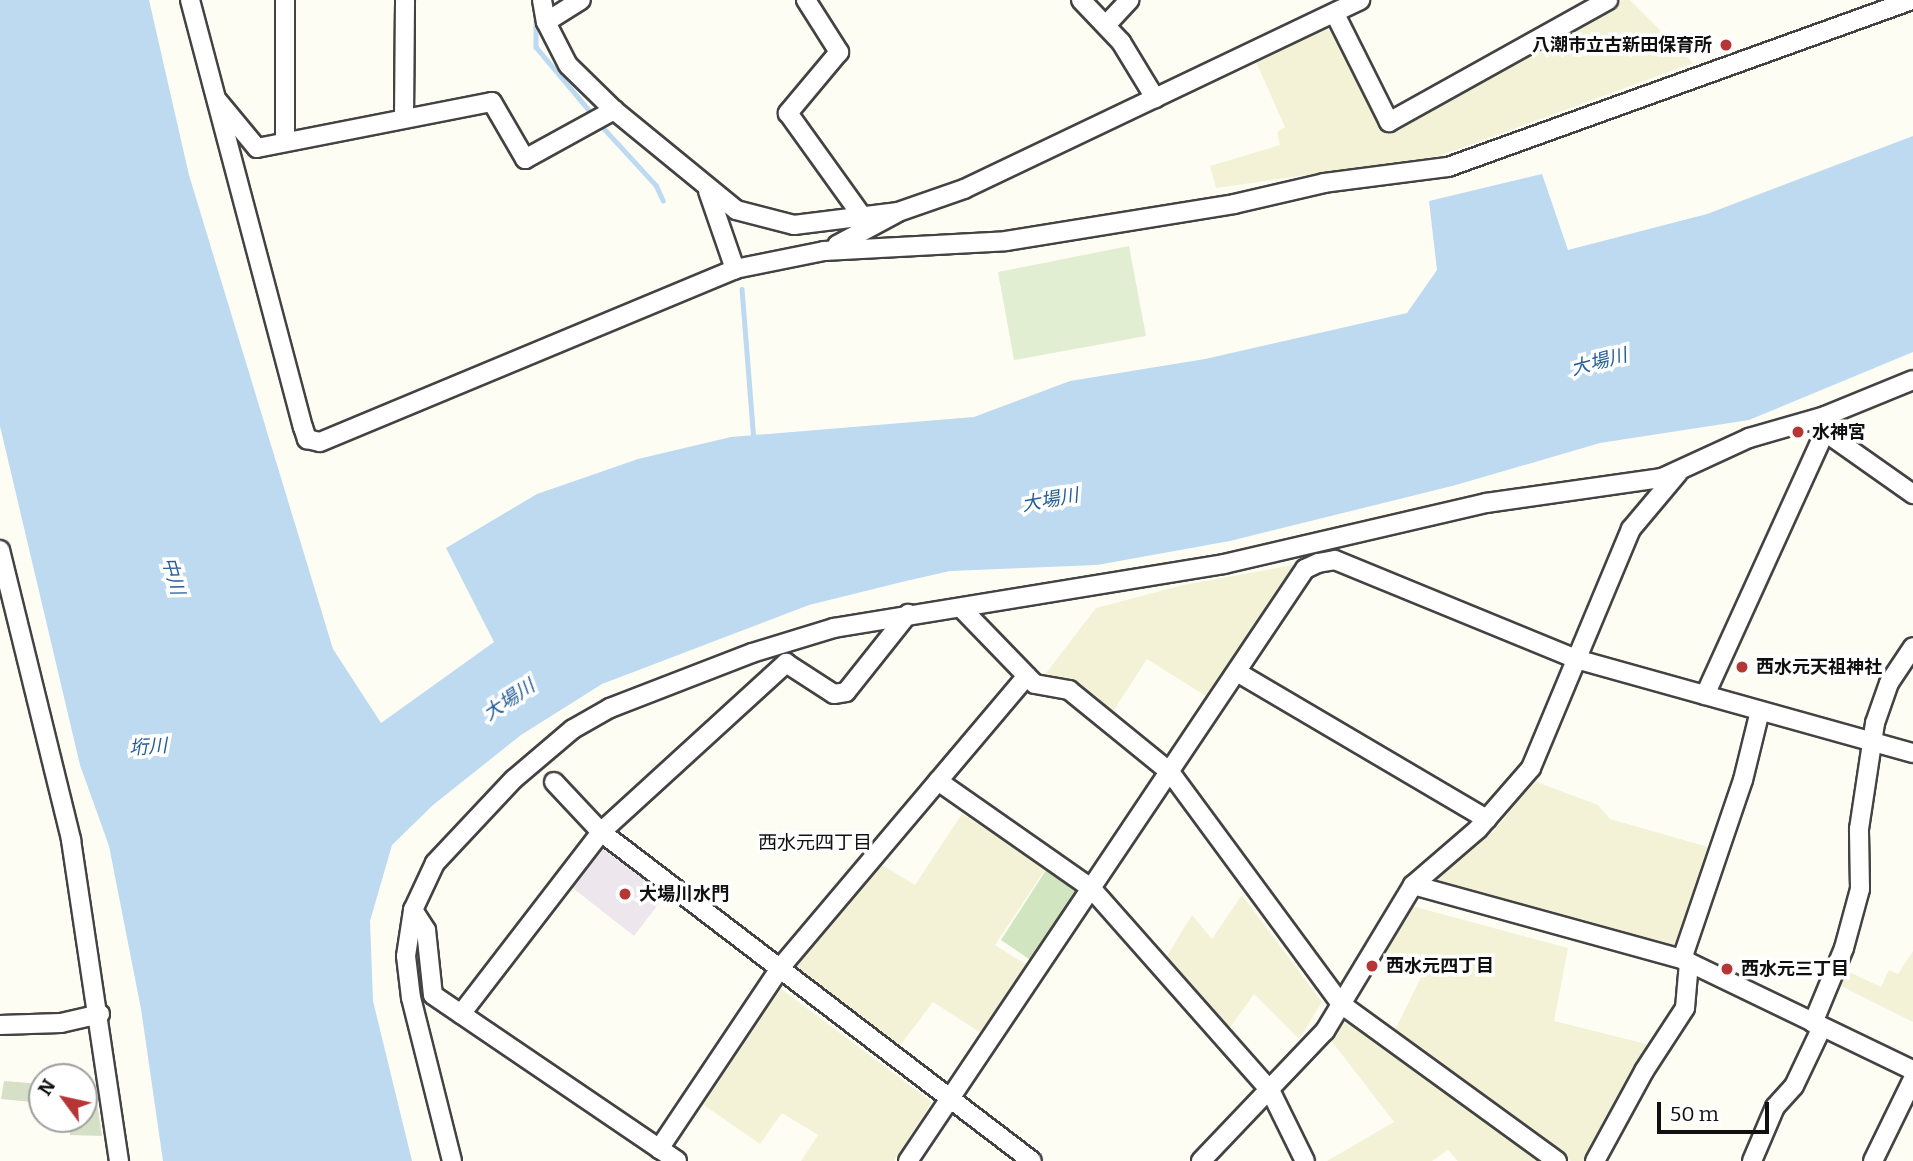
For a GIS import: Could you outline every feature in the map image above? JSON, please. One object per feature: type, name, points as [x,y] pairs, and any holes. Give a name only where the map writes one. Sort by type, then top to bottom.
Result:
[{"type":"street","points":[[190,0],[303,427],[313,441],[734,269],[824,251],[1006,241],[1234,204],[1324,183],[1448,167],[1911,0]]},
{"type":"street","points":[[285,0],[285,141]]},
{"type":"street","points":[[404,118],[405,0]]},
{"type":"street","points":[[542,0],[546,22],[568,65],[614,110],[708,191],[756,218],[794,225],[898,212],[985,180],[1360,0]]},
{"type":"street","points":[[546,22],[581,0]]},
{"type":"street","points":[[806,0],[839,52],[788,113],[862,216]]},
{"type":"street","points":[[1081,0],[1107,24],[1155,98]]},
{"type":"street","points":[[1107,24],[1129,0]]},
{"type":"street","points":[[1335,14],[1389,122],[1608,0]]},
{"type":"street","points":[[215,99],[257,148],[492,102],[525,159],[614,110]]},
{"type":"street","points":[[708,191],[734,269]]},
{"type":"street","points":[[824,251],[874,229],[898,212]]},
{"type":"street","points":[[452,1161],[411,998],[406,957],[413,910],[423,883],[453,843],[514,779],[591,718],[661,687],[810,634],[908,614],[961,608],[1224,564],[1486,503],[1678,473],[1749,438],[1825,424],[1913,380]]},
{"type":"street","points":[[1825,424],[1913,494]]},
{"type":"street","points":[[1705,695],[1825,424]]},
{"type":"street","points":[[1201,1161],[1325,1031],[1413,885],[1487,819],[1531,768],[1631,529],[1678,473]]},
{"type":"street","points":[[0,550],[71,840],[100,1014],[119,1161]]},
{"type":"street","points":[[908,1161],[1305,569],[1335,560],[1576,659],[1913,753]]},
{"type":"street","points":[[961,608],[1035,684],[1069,690],[1170,772],[1341,1004],[1557,1161]]},
{"type":"street","points":[[461,1014],[601,832],[786,663],[834,694],[846,692],[908,614]]},
{"type":"street","points":[[1752,1161],[1775,1107],[1794,1086],[1844,948],[1860,889],[1859,829],[1870,742],[1889,683],[1913,648]]},
{"type":"street","points":[[1237,672],[1487,819]]},
{"type":"street","points":[[659,1149],[780,968],[1027,676]]},
{"type":"street","points":[[1595,1161],[1644,1071],[1685,1008],[1686,961],[1743,780],[1760,711]]},
{"type":"street","points":[[938,781],[1091,887],[1270,1090],[1305,1161]]},
{"type":"street","points":[[554,782],[601,832],[1032,1161]]},
{"type":"street","points":[[1413,885],[1686,961],[1913,1070]]},
{"type":"street","points":[[413,910],[426,930],[433,995],[677,1161]]},
{"type":"street","points":[[0,1026],[61,1023],[100,1014]]},
{"type":"street","points":[[1873,1161],[1913,1079]]},
{"type":"shaded area","points":[[601,842],[667,893],[634,936],[569,885]]},
{"type":"green space","points":[[1623,0],[1630,0],[1693,63],[1439,156],[1216,188],[1210,166],[1280,145],[1277,132],[1285,127],[1256,62],[1332,27],[1386,129]]},
{"type":"green space","points":[[1129,246],[1146,336],[1014,360],[998,272]]},
{"type":"green space","points":[[1299,564],[1209,698],[1147,659],[1112,713],[1076,686],[1043,677],[1096,608],[1183,585]]},
{"type":"green space","points":[[1534,781],[1598,805],[1610,819],[1708,847],[1677,948],[1435,879],[1495,830]]},
{"type":"green space","points":[[962,814],[1046,868],[995,945],[1027,965],[981,1033],[933,1002],[899,1047],[796,966],[882,865],[915,885]]},
{"type":"green space","points":[[1046,870],[1082,894],[1035,963],[1001,940]]},
{"type":"green space","points":[[1242,895],[1322,1002],[1299,1039],[1254,994],[1227,1032],[1164,961],[1192,915],[1212,939]]},
{"type":"green space","points":[[1412,906],[1568,948],[1554,1021],[1650,1045],[1589,1161],[1571,1161],[1392,1036],[1425,969],[1382,950]]},
{"type":"green space","points":[[1913,951],[1913,1022],[1837,984],[1843,969],[1881,987],[1889,970],[1898,974]]},
{"type":"green space","points":[[780,988],[932,1102],[894,1161],[801,1161],[818,1135],[782,1113],[760,1144],[698,1101]]},
{"type":"green space","points":[[1342,1018],[1538,1161],[1458,1161],[1448,1150],[1432,1161],[1327,1161],[1394,1122],[1330,1039]]},
{"type":"green space","points":[[4,1081],[28,1083],[28,1102],[1,1099]]},
{"type":"green space","points":[[98,1109],[102,1136],[70,1135],[98,1133]]},
{"type":"water","points":[[0,0],[149,0],[189,175],[333,649],[381,723],[494,642],[446,548],[537,494],[638,459],[731,437],[974,417],[1070,381],[1205,359],[1407,313],[1437,270],[1429,201],[1542,174],[1568,250],[1707,214],[1913,136],[1913,352],[1749,420],[1600,443],[1456,485],[1230,541],[1097,565],[950,571],[809,605],[602,684],[521,735],[433,805],[392,845],[370,921],[373,1001],[412,1161],[163,1161],[141,1009],[109,846],[80,765],[0,426]]},
{"type":"waterway","points":[[536,11],[536,47],[593,115]]},
{"type":"waterway","points":[[598,122],[656,185],[663,200]]},
{"type":"waterway","points":[[742,289],[754,441]]},
{"type":"place","name":"八潮市立古新田保育所","points":[[1726,45]]},
{"type":"place","name":"水神宮","points":[[1798,432]]},
{"type":"place","name":"西水元天祖神社","points":[[1742,667]]},
{"type":"place","name":"大場川水門","points":[[625,894]]},
{"type":"place","name":"西水元四丁目","points":[[1372,966]]},
{"type":"place","name":"西水元三丁目","points":[[1727,969]]},
{"type":"district","name":"西水元四丁目","points":[[815,843]]},
{"type":"water label","name":"大場川","points":[[1599,362]]},
{"type":"water label","name":"大場川","points":[[1050,500]]},
{"type":"water label","name":"中川","points":[[173,576]]},
{"type":"water label","name":"大場川","points":[[509,700]]},
{"type":"water label","name":"垳川","points":[[148,747]]}]
